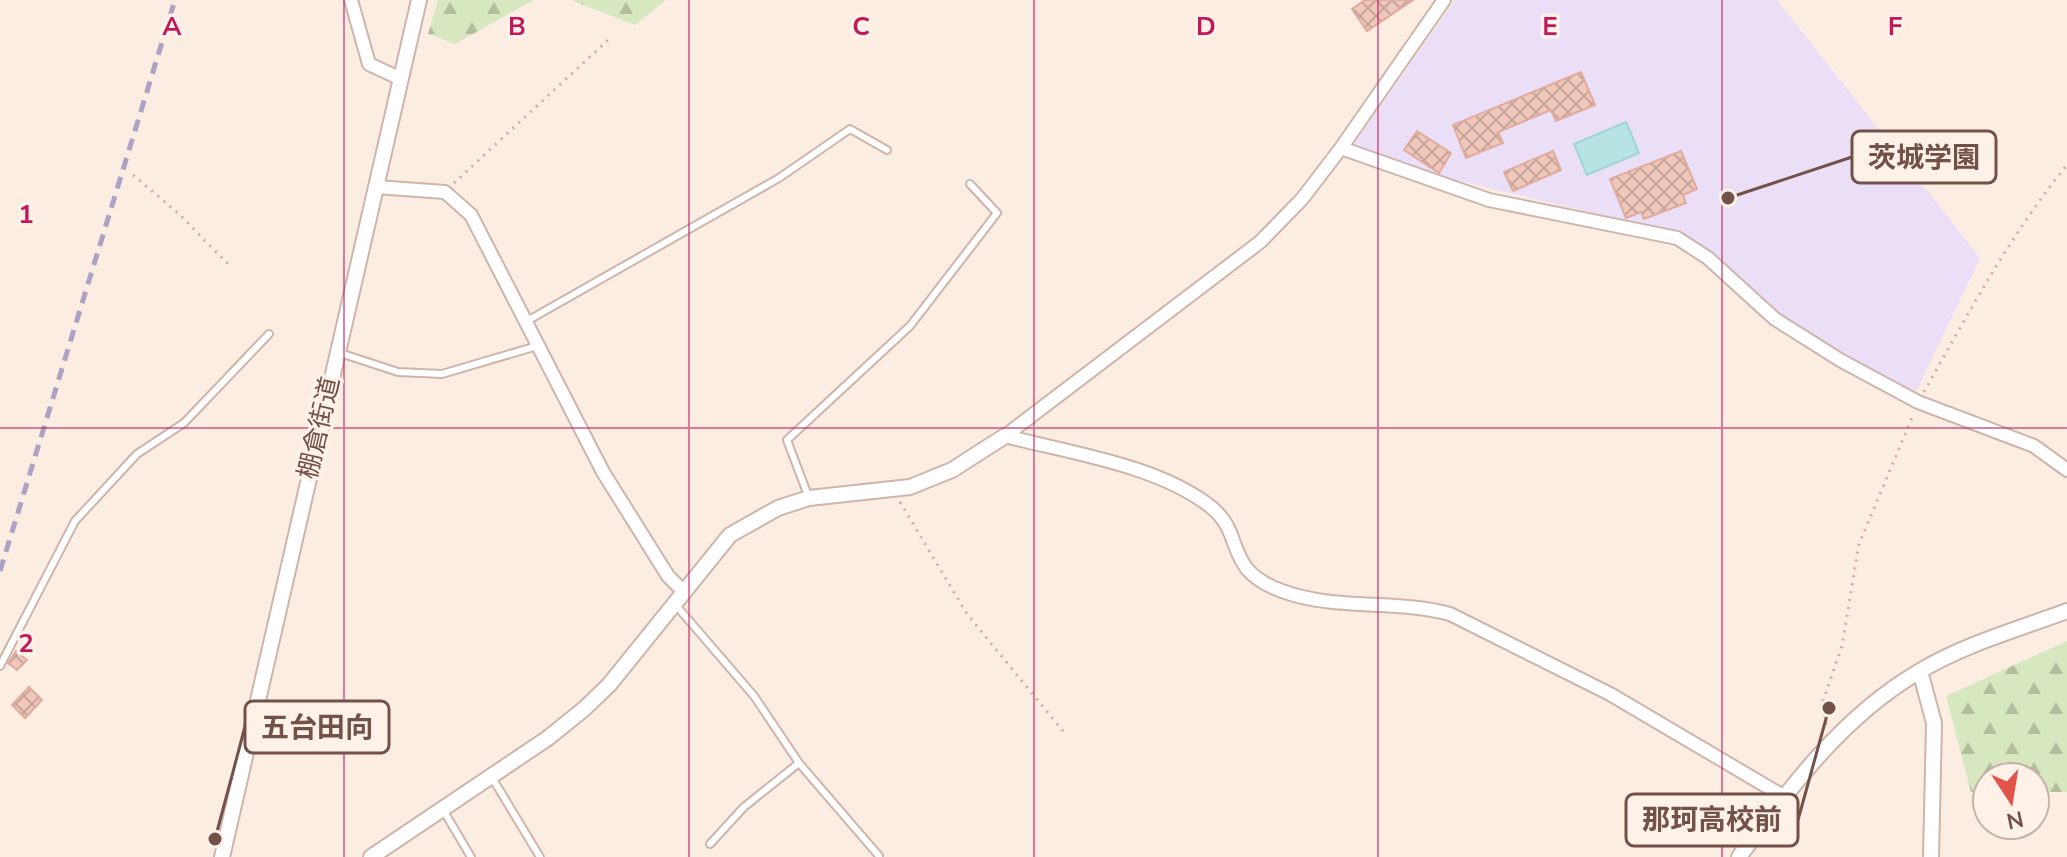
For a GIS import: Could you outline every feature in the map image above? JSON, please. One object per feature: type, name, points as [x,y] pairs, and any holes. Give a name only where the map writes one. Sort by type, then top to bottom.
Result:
[{"type":"street","points":[[351,0],[369,64],[401,79]]},
{"type":"street","name":"棚倉街道","points":[[222,857],[419,0]]},
{"type":"street","points":[[371,857],[584,709],[609,685],[730,535],[778,508],[809,498],[910,487],[952,470],[1005,436],[1260,242],[1302,199],[1341,148],[1444,0]]},
{"type":"street","points":[[1341,148],[1398,171],[1489,200],[1677,238],[1708,258],[1775,319],[1918,402],[2034,446],[2067,470]]},
{"type":"street","points":[[376,187],[445,192],[471,215],[603,472],[679,597]]},
{"type":"street","points":[[1005,436],[1162,478],[1212,507],[1223,520],[1245,569],[1255,579],[1283,592],[1330,603],[1428,608],[1450,614],[1610,694],[1783,796]]},
{"type":"street","points":[[1739,857],[1783,796],[1829,743],[1882,696],[1920,671],[2067,611]]},
{"type":"street","points":[[1920,671],[1934,723],[1931,857]]},
{"type":"lane","points":[[527,321],[779,178],[850,129],[887,150]]},
{"type":"lane","points":[[809,498],[787,440],[910,326],[997,213],[970,184]]},
{"type":"lane","points":[[0,666],[75,521],[137,454],[184,423],[269,334]]},
{"type":"lane","points":[[336,352],[398,372],[442,374],[540,345]]},
{"type":"lane","points":[[679,597],[754,696],[799,763],[879,856]]},
{"type":"lane","points":[[710,844],[744,807],[799,763]]},
{"type":"lane","points":[[491,776],[540,857]]},
{"type":"lane","points":[[442,808],[471,857]]},
{"type":"path","points":[[445,192],[608,40]]},
{"type":"path","points":[[1829,743],[1823,701],[1842,646],[1859,544],[1918,402],[1990,275],[2040,198],[2067,165]]},
{"type":"path","points":[[133,175],[179,214],[230,266]]},
{"type":"path","points":[[892,489],[967,614],[1067,736]]},
{"type":"shaded area","points":[[1455,0],[1777,0],[1980,258],[1916,392],[1859,365],[1794,323],[1736,278],[1710,250],[1674,232],[1446,178],[1353,145]]},
{"type":"green space","points":[[438,0],[534,0],[455,44],[428,34]]},
{"type":"green space","points":[[571,0],[666,0],[635,25]]},
{"type":"green space","points":[[2067,641],[2067,792],[2051,792],[2051,761],[1971,761],[1971,792],[1946,696]]},
{"type":"water","points":[[1626,122],[1639,153],[1587,175],[1574,144]]},
{"type":"building","points":[[1365,0],[1413,0],[1367,31],[1352,9]]},
{"type":"building","points":[[1581,72],[1595,105],[1556,121],[1551,110],[1498,132],[1503,143],[1466,158],[1453,125]]},
{"type":"building","points":[[1417,131],[1451,153],[1439,173],[1404,150]]},
{"type":"building","points":[[1553,151],[1561,170],[1513,191],[1504,172]]},
{"type":"building","points":[[1681,151],[1697,189],[1683,195],[1686,203],[1644,219],[1641,212],[1626,218],[1610,179]]},
{"type":"building","points":[[16,651],[27,660],[17,670],[8,663]]},
{"type":"building","points":[[29,687],[42,700],[25,718],[12,705]]},
{"type":"railway","points":[[0,571],[175,0]]},
{"type":"place","name":"茨城学園","points":[[1728,198]]},
{"type":"place","name":"那珂高校前","points":[[1829,708]]},
{"type":"place","name":"五台田向","points":[[215,839]]}]
